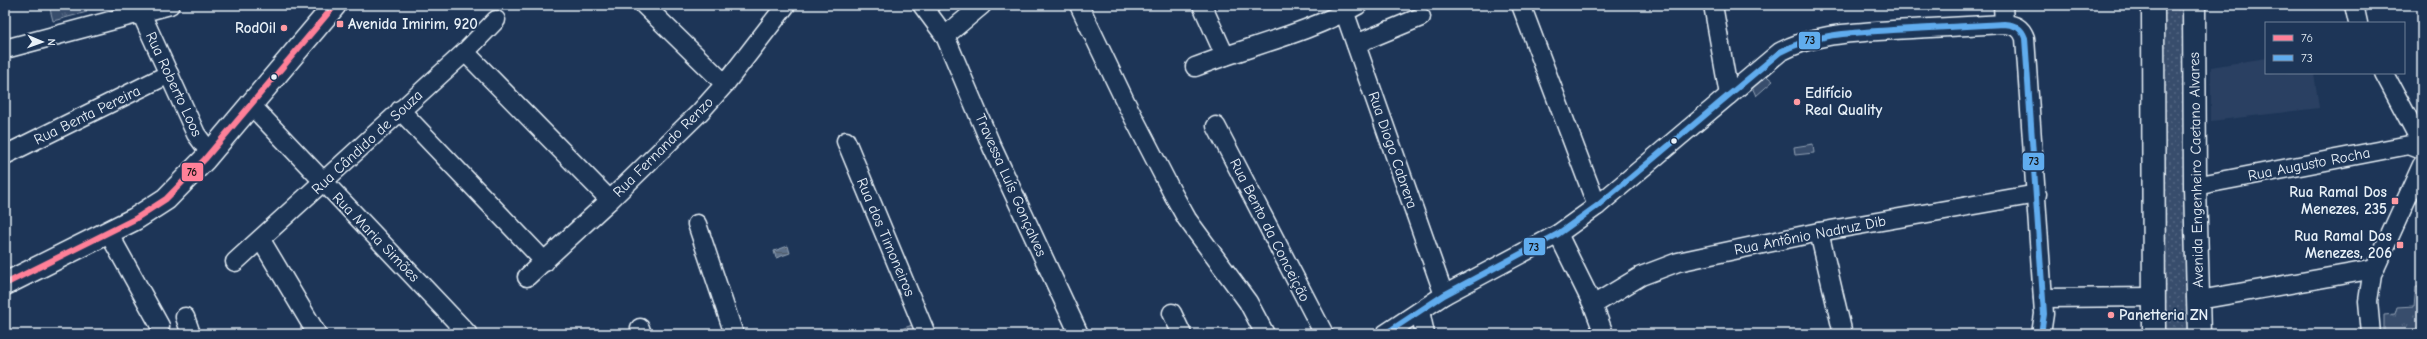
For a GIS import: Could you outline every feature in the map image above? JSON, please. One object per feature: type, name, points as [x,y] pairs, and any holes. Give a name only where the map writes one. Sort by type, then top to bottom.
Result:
[{"type":"main road","points":[[5,284],[135,219],[166,199],[187,180],[335,5]]},
{"type":"main road","points":[[2153,5],[2154,334]]},
{"type":"main road","name":"Avenida Engenheiro Caetano Alvares","points":[[2194,5],[2195,186],[2199,334]]},
{"type":"street","points":[[5,49],[170,5]]},
{"type":"street","points":[[644,5],[725,84]]},
{"type":"street","name":"Rua Fernando Renzo","points":[[527,276],[610,200],[700,112],[725,84],[786,5]]},
{"type":"street","points":[[945,36],[982,5]]},
{"type":"street","points":[[1079,5],[1173,194],[1187,219],[1248,302],[1265,334]]},
{"type":"street","points":[[1202,5],[1225,56]]},
{"type":"street","points":[[1521,5],[1597,206]]},
{"type":"street","points":[[1713,5],[1729,95]]},
{"type":"street","points":[[2003,5],[2004,24]]},
{"type":"street","points":[[2354,5],[2358,22]]},
{"type":"street","name":"Travessa Luís Gonçalves","points":[[924,6],[945,36],[992,146],[1079,334]]},
{"type":"street","points":[[1195,67],[1294,34],[1348,8]]},
{"type":"street","name":"Rua Diogo Cabrera","points":[[1348,8],[1356,44],[1444,295]]},
{"type":"street","name":"Rua Roberto Loos","points":[[141,13],[196,134],[210,153]]},
{"type":"street","points":[[1356,44],[1421,17]]},
{"type":"street","name":"Rua Cândido de Souza","points":[[235,262],[261,240],[400,110],[465,52],[496,20]]},
{"type":"street","points":[[1385,334],[1444,295],[1558,234],[1597,206],[1780,52],[1814,38],[1845,33],[2014,24],[2019,28],[2025,38],[2037,194],[2044,314],[2041,334]]},
{"type":"street","points":[[465,52],[610,200]]},
{"type":"street","name":"Rua Benta Pereira","points":[[5,155],[169,74]]},
{"type":"street","points":[[2385,74],[2422,144]]},
{"type":"street","name":"Rua Maria Simões","points":[[250,105],[468,334]]},
{"type":"street","points":[[400,110],[544,262]]},
{"type":"street","name":"Rua Bento da Conceição","points":[[1216,126],[1324,334]]},
{"type":"street","name":"Rua dos Timoneiros","points":[[846,141],[926,334]]},
{"type":"street","name":"Rua Augusto Rocha","points":[[2195,186],[2409,145],[2422,150]]},
{"type":"street","points":[[2371,334],[2368,301],[2375,269],[2422,165]]},
{"type":"street","name":"Rua Antônio Nadruz Dib","points":[[1593,305],[1641,276],[1658,268],[1819,232],[2037,194]]},
{"type":"street","points":[[697,224],[734,334]]},
{"type":"street","points":[[108,232],[160,326]]},
{"type":"street","points":[[1819,232],[1843,334]]},
{"type":"street","points":[[1558,234],[1593,305],[1604,334]]},
{"type":"street","points":[[261,240],[317,334]]},
{"type":"street","points":[[2199,300],[2375,269]]},
{"type":"street","points":[[2043,298],[2154,297]]},
{"type":"street","points":[[1420,311],[1425,334]]},
{"type":"street","points":[[1172,313],[1182,334]]},
{"type":"street","points":[[184,317],[191,334]]},
{"type":"shaded area","points":[[2265,58],[2265,74],[2314,74],[2319,108],[2211,121],[2211,67]]},
{"type":"shaded area","points":[[788,246],[790,253],[776,258],[774,251]]},
{"type":"green space","points":[[49,5],[85,5],[87,12],[53,21]]},
{"type":"green space","points":[[2160,5],[2187,5],[2191,334],[2163,334]]},
{"type":"green space","points":[[1764,74],[1773,81],[1756,96],[1752,87]]},
{"type":"green space","points":[[1813,144],[1814,153],[1795,155],[1794,147]]},
{"type":"green space","points":[[2416,287],[2422,287],[2422,328],[2406,334],[2384,334],[2384,315],[2395,314],[2397,307],[2414,306]]},
{"type":"green space","points":[[912,325],[916,334],[901,334],[899,330]]},
{"type":"transit line","name":"76","points":[[5,284],[135,219],[166,199],[205,159],[335,5]]},
{"type":"transit line","name":"73","points":[[1385,334],[1444,295],[1558,234],[1597,206],[1780,52],[1821,37],[1850,33],[2004,24],[2017,27],[2022,31],[2025,38],[2044,314],[2041,334]]},
{"type":"place","name":"Avenida Imirim, 920","points":[[340,24]]},
{"type":"place","name":"RodOil","points":[[284,28]]},
{"type":"place","name":"Edifício Real Quality","points":[[1797,102]]},
{"type":"place","name":"Rua Ramal Dos Menezes, 235","points":[[2395,201]]},
{"type":"place","name":"Rua Ramal Dos Menezes, 206","points":[[2400,245]]},
{"type":"place","name":"Panetteria ZN","points":[[2111,315]]}]
